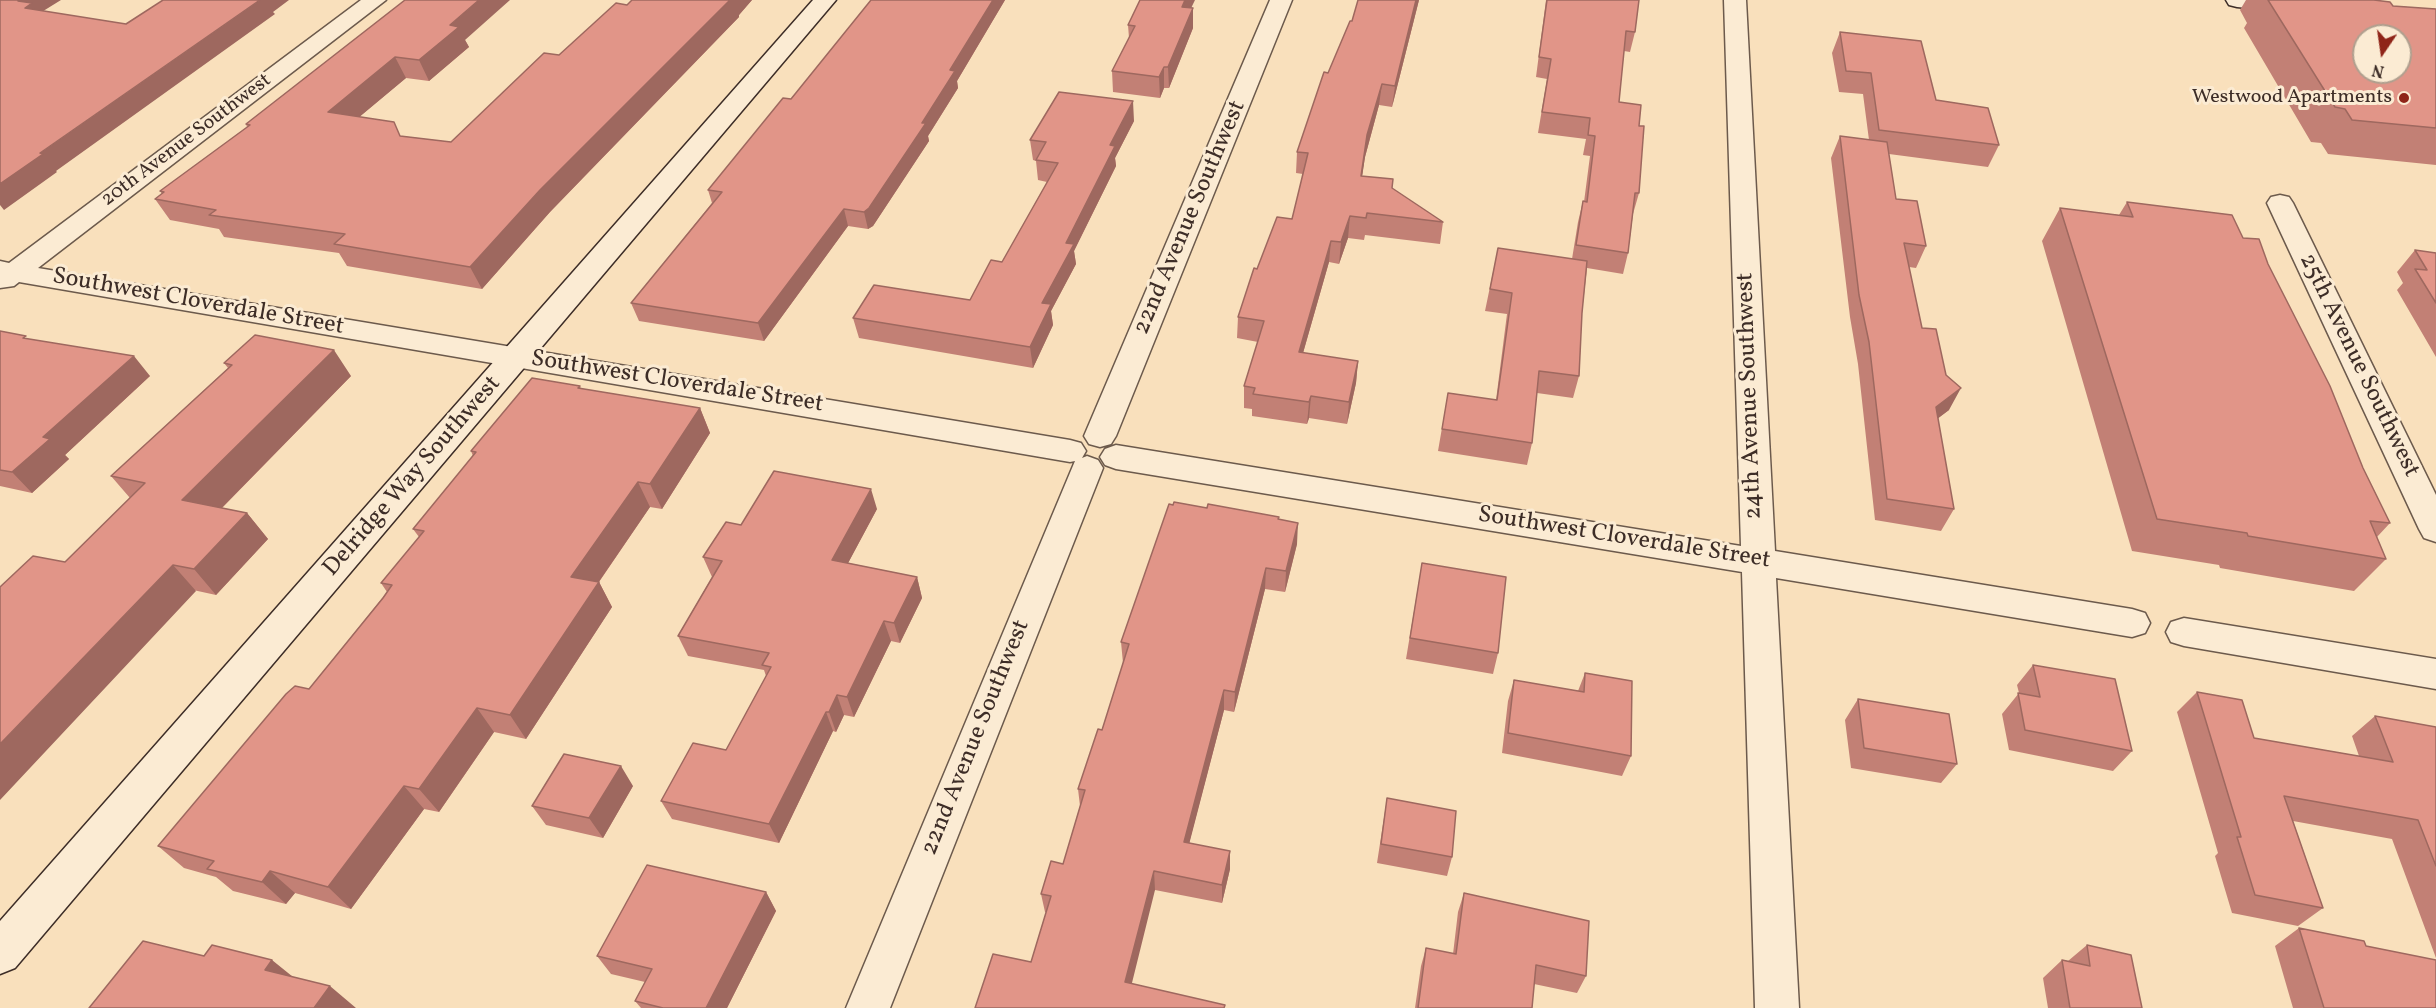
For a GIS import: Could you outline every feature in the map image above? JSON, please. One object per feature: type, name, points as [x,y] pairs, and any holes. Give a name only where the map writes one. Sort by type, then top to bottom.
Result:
[{"type":"street","name":"20th Avenue Southwest","points":[[5,275],[375,0]]},
{"type":"street","name":"Delridge Way Southwest","points":[[0,952],[825,0]]},
{"type":"street","name":"22nd Avenue Southwest","points":[[868,1008],[1093,453],[1281,0]]},
{"type":"street","name":"24th Avenue Southwest","points":[[1735,0],[1777,1008]]},
{"type":"street","points":[[2237,0],[2306,7]]},
{"type":"street","name":"25th Avenue Southwest","points":[[2280,203],[2436,530]]},
{"type":"street","name":"Southwest Cloverdale Street","points":[[5,275],[518,357],[2132,623]]},
{"type":"street","points":[[2184,632],[2436,674]]},
{"type":"building","points":[[0,0],[20,0],[18,1],[32,3],[25,8],[126,24],[163,0],[260,0],[40,153],[43,154],[0,184]]},
{"type":"building","points":[[405,0],[479,0],[450,25],[459,27],[419,60],[395,57],[328,112],[394,122],[400,136],[451,142],[544,53],[559,55],[616,3],[627,5],[632,0],[730,0],[540,190],[470,267],[334,244],[345,234],[209,215],[216,210],[155,199],[164,192],[160,191],[250,125],[246,124]]},
{"type":"building","points":[[871,0],[993,0],[950,70],[955,71],[922,123],[926,123],[869,208],[864,212],[844,209],[758,323],[631,303],[722,192],[708,190],[783,98],[791,99]]},
{"type":"building","points":[[1140,0],[1185,0],[1182,7],[1193,8],[1168,67],[1164,67],[1159,77],[1112,71],[1135,26],[1128,25]]},
{"type":"building","points":[[1358,0],[1416,0],[1395,86],[1382,84],[1367,135],[1361,176],[1393,179],[1392,188],[1443,222],[1367,213],[1366,218],[1350,216],[1341,242],[1331,241],[1299,352],[1358,361],[1349,402],[1311,396],[1309,402],[1253,394],[1255,388],[1244,386],[1264,321],[1238,317],[1254,268],[1257,269],[1277,217],[1292,219],[1308,153],[1297,152],[1324,72],[1328,73],[1350,21],[1352,21]]},
{"type":"building","points":[[1547,0],[1639,0],[1635,32],[1626,31],[1619,102],[1641,105],[1639,126],[1644,126],[1639,193],[1635,193],[1628,253],[1576,245],[1583,201],[1587,202],[1595,136],[1588,135],[1590,118],[1542,112],[1551,59],[1539,57]]},
{"type":"building","points":[[2268,0],[2374,0],[2390,2],[2393,6],[2436,9],[2436,128],[2352,120],[2345,109],[2335,107]]},
{"type":"building","points":[[1840,32],[1921,41],[1936,100],[1988,108],[1999,145],[1879,130],[1871,73],[1846,71]]},
{"type":"building","points":[[1059,92],[1133,101],[1110,145],[1115,146],[1066,243],[1074,244],[1042,303],[1051,304],[1030,347],[853,318],[874,285],[970,300],[991,260],[1002,262],[1058,163],[1036,160],[1046,142],[1030,140]]},
{"type":"building","points":[[1840,136],[1887,142],[1896,199],[1917,201],[1926,246],[1904,243],[1922,328],[1936,329],[1946,375],[1961,388],[1936,407],[1954,509],[1887,499],[1869,342],[1859,295]]},
{"type":"building","points":[[2127,202],[2232,215],[2243,238],[2259,239],[2268,264],[2330,386],[2363,468],[2390,523],[2370,521],[2386,559],[2157,519],[2060,208],[2133,217]]},
{"type":"building","points":[[1498,248],[1587,261],[1579,376],[1539,371],[1532,443],[1442,429],[1448,393],[1497,400],[1512,293],[1490,289]]},
{"type":"building","points":[[2415,250],[2436,253],[2436,303],[2415,269],[2427,270]]},
{"type":"building","points":[[0,331],[26,336],[23,338],[134,356],[43,437],[50,439],[12,472],[0,470]]},
{"type":"building","points":[[255,335],[334,350],[182,500],[247,513],[194,569],[173,565],[0,744],[0,587],[33,556],[65,562],[145,483],[111,476],[232,365],[224,363]]},
{"type":"building","points":[[532,378],[700,408],[650,484],[638,482],[571,577],[599,582],[510,715],[477,708],[419,789],[404,786],[328,887],[270,871],[262,882],[207,869],[214,861],[158,846],[286,694],[295,686],[309,689],[383,598],[392,585],[381,583],[424,531],[413,529],[476,452],[471,451]]},
{"type":"building","points":[[774,471],[871,489],[832,560],[917,577],[894,623],[884,621],[847,697],[837,695],[829,712],[826,712],[769,824],[661,801],[693,743],[726,750],[771,667],[762,665],[769,653],[678,636],[722,561],[703,557],[726,522],[741,525]]},
{"type":"building","points":[[1174,502],[1207,508],[1208,504],[1279,517],[1278,519],[1298,523],[1286,571],[1266,568],[1235,692],[1224,690],[1184,842],[1230,851],[1222,885],[1154,871],[1125,982],[1225,1005],[1224,1008],[975,1008],[993,954],[1031,962],[1051,896],[1041,894],[1051,861],[1063,864],[1085,790],[1078,789],[1098,729],[1102,730],[1129,644],[1121,642],[1169,504],[1173,505]]},
{"type":"building","points":[[1422,563],[1506,577],[1498,653],[1410,638]]},
{"type":"building","points":[[2033,665],[2115,679],[2132,751],[2025,730],[2018,693],[2040,697]]},
{"type":"building","points":[[1585,673],[1632,681],[1631,756],[1508,733],[1514,680],[1584,692]]},
{"type":"building","points":[[2197,692],[2242,700],[2254,738],[2393,762],[2375,716],[2436,727],[2436,866],[2418,820],[2284,796],[2323,908],[2255,895],[2237,837],[2241,837]]},
{"type":"building","points":[[1858,699],[1949,714],[1957,764],[1864,748]]},
{"type":"building","points":[[564,754],[621,766],[589,818],[532,806]]},
{"type":"building","points":[[1387,798],[1456,811],[1452,857],[1381,844]]},
{"type":"building","points":[[647,865],[766,892],[706,1008],[663,1008],[635,1001],[652,969],[597,956]]},
{"type":"building","points":[[1464,893],[1589,921],[1586,976],[1536,965],[1532,1008],[1418,1008],[1426,948],[1456,954]]},
{"type":"building","points":[[2299,928],[2364,941],[2366,946],[2436,960],[2436,1008],[2324,1008]]},
{"type":"building","points":[[143,941],[204,956],[212,945],[272,960],[265,970],[330,986],[314,1008],[89,1008]]},
{"type":"building","points":[[2087,945],[2131,955],[2142,1008],[2070,1008],[2062,960],[2090,966]]},
{"type":"place","name":"Westwood Apartments","points":[[2404,98]]}]
